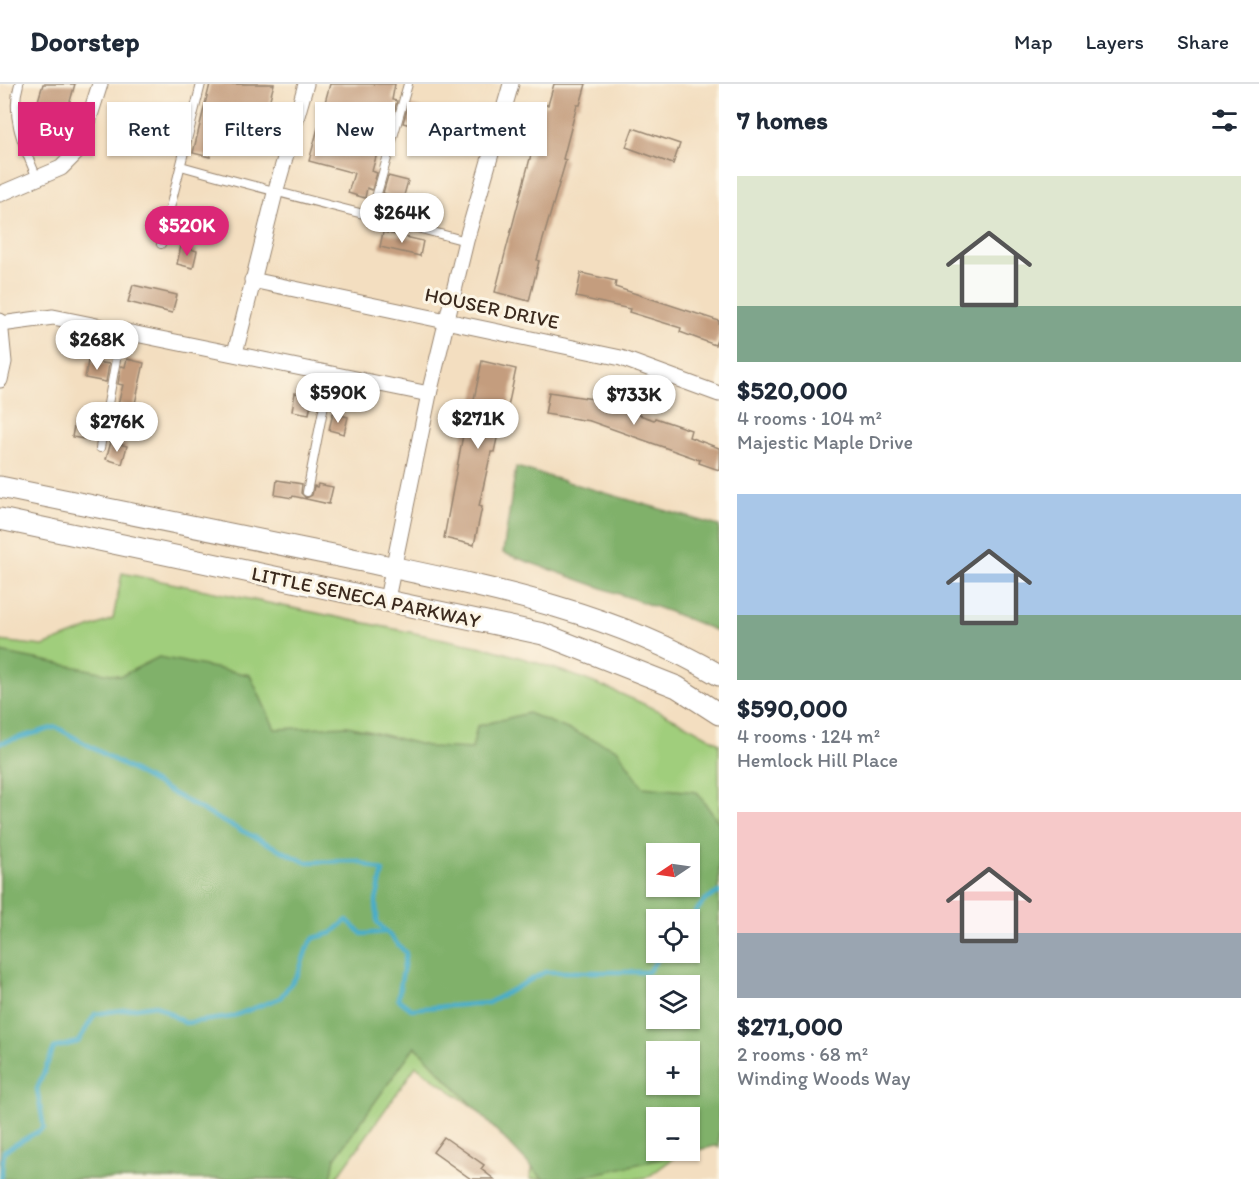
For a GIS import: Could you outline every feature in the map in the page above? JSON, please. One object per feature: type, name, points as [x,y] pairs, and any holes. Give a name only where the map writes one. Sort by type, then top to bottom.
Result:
[{"type":"main road","name":"LITTLE SENECA PARKWAY","points":[[0,487],[507,592],[602,621],[684,654],[719,675]]},
{"type":"main road","name":"LITTLE SENECA PARKWAY","points":[[0,519],[230,569],[387,599],[543,634],[677,687],[719,714]]},
{"type":"street","points":[[0,194],[61,168],[79,150],[100,84]]},
{"type":"street","points":[[235,353],[274,193],[306,84]]},
{"type":"street","points":[[387,599],[429,394],[466,241],[511,84]]},
{"type":"street","name":"HOUSER DRIVE","points":[[252,280],[621,358],[719,394]]},
{"type":"street","points":[[0,380],[4,362],[0,322],[53,317],[429,394]]},
{"type":"lane","points":[[19,84],[15,96],[17,129],[37,178]]},
{"type":"lane","points":[[161,244],[201,84]]},
{"type":"lane","points":[[371,215],[408,84]]},
{"type":"lane","points":[[181,166],[274,193],[371,215],[466,241]]},
{"type":"lane","points":[[99,448],[121,332]]},
{"type":"lane","points":[[307,492],[330,374]]},
{"type":"green space","points":[[516,467],[719,526],[719,632],[670,612],[503,553]]},
{"type":"green space","points":[[122,573],[487,648],[577,676],[663,713],[719,743],[719,1135],[700,1124],[700,1107],[646,1107],[646,1161],[670,1161],[648,1177],[530,1179],[536,1152],[416,1066],[336,1179],[0,1179],[0,641],[43,646],[113,619]]},
{"type":"green space","points":[[0,652],[121,676],[159,657],[250,675],[275,729],[348,726],[431,747],[472,749],[477,726],[528,713],[617,749],[643,787],[697,792],[719,823],[719,1147],[700,1150],[700,1107],[646,1107],[646,1161],[651,1161],[574,1179],[543,1179],[415,1046],[335,1158],[331,1179],[0,1179]]},
{"type":"building","points":[[43,84],[75,84],[70,102],[38,102]]},
{"type":"building","points":[[210,84],[274,84],[269,102],[206,102]]},
{"type":"building","points":[[330,84],[395,84],[392,100],[397,101],[395,109],[395,102],[325,102]]},
{"type":"building","points":[[554,84],[586,84],[580,105],[577,105],[563,159],[566,160],[537,260],[539,261],[529,301],[495,292],[531,156],[547,156],[548,105]]},
{"type":"building","points":[[407,109],[407,124],[403,123]]},
{"type":"building","points":[[203,112],[203,155],[193,153]]},
{"type":"building","points":[[633,128],[680,144],[673,164],[626,147]]},
{"type":"building","points":[[315,139],[315,156],[376,156],[372,171],[377,173],[372,190],[367,188],[365,198],[348,193],[354,173],[309,161]]},
{"type":"building","points":[[388,176],[408,181],[403,199],[383,193]]},
{"type":"building","points":[[383,232],[423,241],[420,256],[380,247]]},
{"type":"building","points":[[181,246],[197,251],[193,268],[177,264]]},
{"type":"building","points":[[581,273],[616,281],[615,287],[719,321],[719,335],[715,345],[680,332],[681,328],[629,312],[630,309],[576,297]]},
{"type":"building","points":[[133,285],[177,295],[172,313],[128,302]]},
{"type":"building","points":[[127,359],[144,363],[134,408],[118,404],[123,385],[118,384],[121,366],[125,367]]},
{"type":"building","points":[[88,361],[109,364],[106,382],[85,378]]},
{"type":"building","points":[[482,361],[516,369],[508,407],[504,407],[494,452],[491,452],[479,506],[482,507],[474,545],[444,538],[465,424],[470,403],[473,404]]},
{"type":"building","points":[[549,392],[593,399],[691,430],[689,437],[719,448],[719,470],[699,463],[700,460],[590,421],[545,414]]},
{"type":"building","points":[[295,393],[312,397],[309,414],[292,411]]},
{"type":"building","points":[[333,413],[348,417],[344,434],[329,430]]},
{"type":"building","points":[[75,420],[92,422],[89,440],[72,437]]},
{"type":"building","points":[[111,442],[127,446],[122,464],[106,459]]},
{"type":"building","points":[[277,480],[302,484],[301,493],[306,498],[312,495],[314,486],[317,487],[318,484],[333,487],[329,504],[293,496],[292,498],[275,495]]},
{"type":"building","points":[[444,1137],[484,1165],[481,1169],[494,1179],[471,1179],[433,1152]]},
{"type":"waterway","points":[[0,743],[56,727],[220,820],[305,862],[357,861],[383,871],[376,901],[377,922],[406,953],[398,999],[411,1009],[488,1003],[545,972],[648,972],[655,963]]},
{"type":"waterway","points":[[698,909],[705,900],[719,892]]},
{"type":"waterway","points":[[1,1179],[4,1151],[44,1128],[37,1089],[54,1048],[78,1042],[95,1014],[156,1005],[185,1023],[231,1017],[280,998],[298,974],[307,948],[314,938],[332,933],[347,920],[362,934],[386,932]]}]
